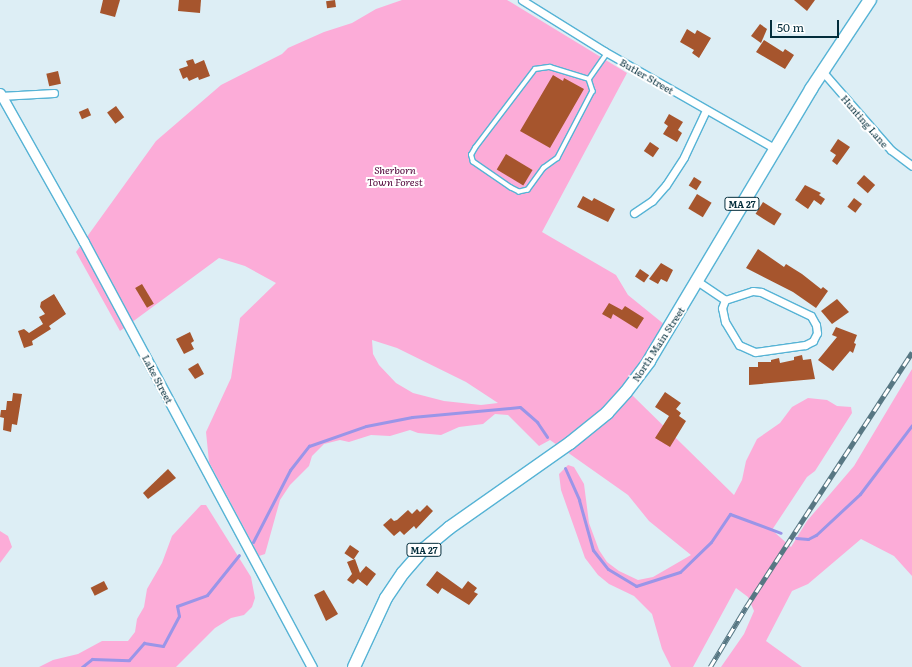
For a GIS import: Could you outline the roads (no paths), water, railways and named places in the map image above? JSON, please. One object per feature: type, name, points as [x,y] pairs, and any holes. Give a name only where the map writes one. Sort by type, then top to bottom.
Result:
[{"type":"main road","name":"North Main Street","points":[[354,667],[386,598],[416,558],[449,528],[565,448],[613,407],[649,361],[774,148],[822,71],[870,0]]},
{"type":"street","name":"Butler Street","points":[[522,0],[607,53],[774,148]]},
{"type":"street","name":"Hunting Lane","points":[[822,71],[891,150],[912,166]]},
{"type":"street","points":[[1,95],[54,93]]},
{"type":"street","name":"Lake Street","points":[[1,95],[90,254],[312,667]]},
{"type":"street","points":[[634,213],[652,201],[666,185],[684,157],[706,110]]},
{"type":"street","points":[[697,281],[725,300]]},
{"type":"street","points":[[761,292],[811,316],[816,325],[817,333],[812,341],[805,345],[755,352],[745,349],[735,340],[725,322],[722,308],[725,300],[741,293],[761,292]]},
{"type":"lane","points":[[589,79],[550,67],[535,69],[475,148],[471,155],[473,162],[511,188],[519,192],[528,190],[544,168],[558,158],[592,91],[589,79],[607,53]]},
{"type":"waterway","points":[[253,542],[290,470],[309,446],[366,426],[412,417],[520,407],[537,422],[547,437]]},
{"type":"waterway","points":[[796,538],[808,539],[816,535],[860,494],[912,425]]},
{"type":"waterway","points":[[565,468],[579,500],[593,550],[608,569],[636,586],[680,572],[711,542],[730,514],[781,533]]},
{"type":"waterway","points":[[82,667],[92,659],[129,660],[144,643],[163,646],[179,616],[177,606],[207,595],[239,555]]},
{"type":"railway","points":[[710,667],[746,607],[912,352]]},
{"type":"park label","name":"Sherborn Town Forest","points":[[395,174]]}]
